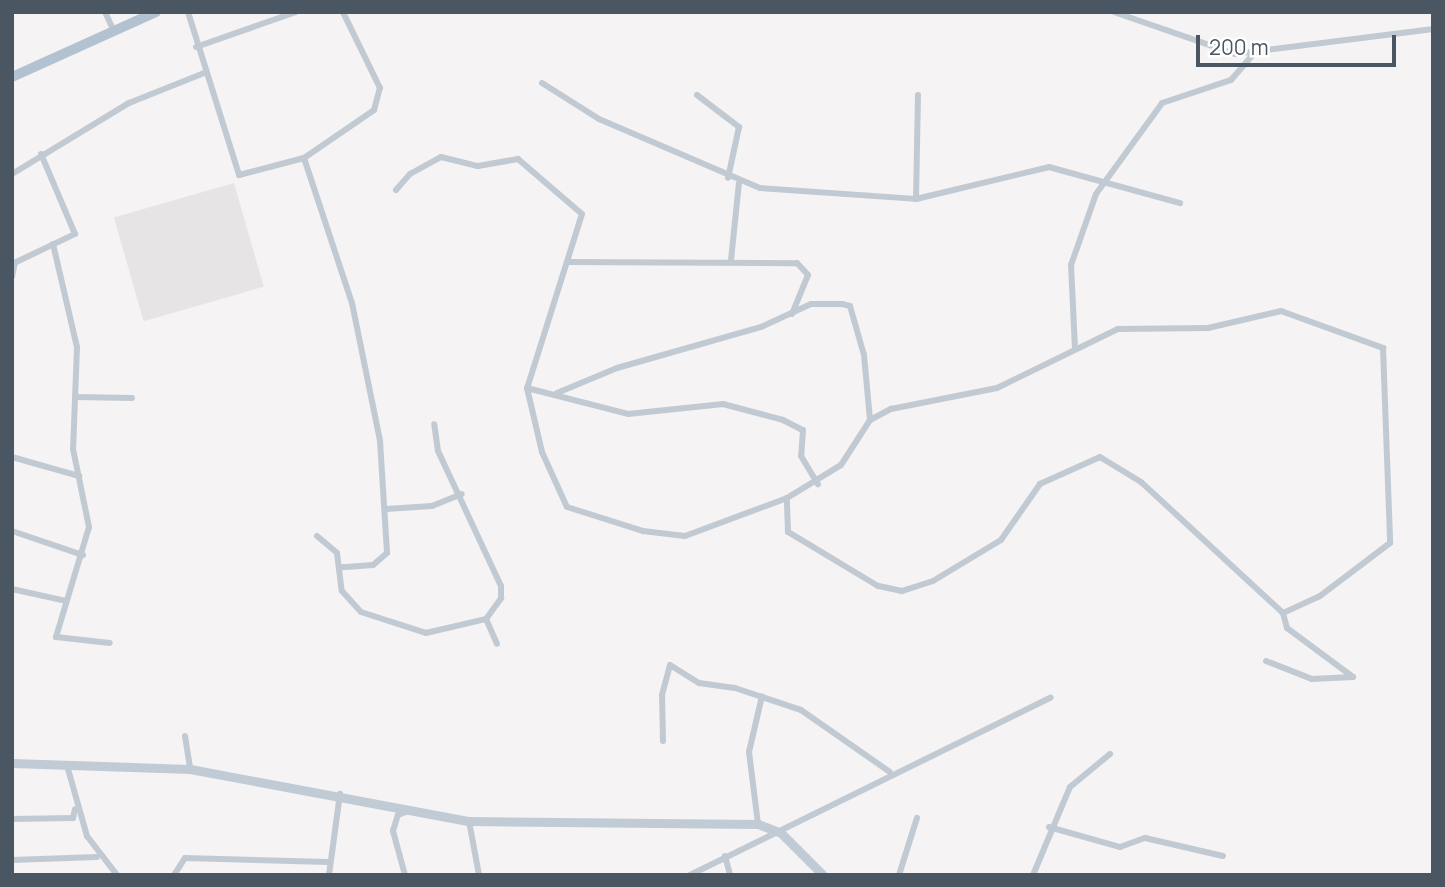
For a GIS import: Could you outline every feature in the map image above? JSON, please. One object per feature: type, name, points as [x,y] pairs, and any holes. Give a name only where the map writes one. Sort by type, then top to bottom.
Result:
[{"type":"main road","points":[[12,77],[156,12]]},
{"type":"street","points":[[105,12],[114,31]]},
{"type":"street","points":[[188,12],[204,73],[239,175],[304,158],[367,119],[380,99],[343,12]]},
{"type":"street","points":[[196,47],[296,12]]},
{"type":"street","points":[[1114,12],[1191,42],[1254,54],[1433,29]]},
{"type":"street","points":[[1075,349],[1071,265],[1082,220],[1105,180],[1162,103],[1231,80],[1254,54]]},
{"type":"street","points":[[12,174],[129,103],[204,73]]},
{"type":"street","points":[[542,83],[599,119],[739,183],[879,201],[916,199],[1049,167],[1105,180],[1180,203]]},
{"type":"street","points":[[697,95],[739,127],[728,178]]},
{"type":"street","points":[[916,199],[918,95]]},
{"type":"street","points":[[12,277],[14,263],[75,234],[41,154]]},
{"type":"street","points":[[396,190],[412,172],[441,157],[478,166],[519,159],[582,214],[527,388],[542,452],[567,507],[643,531],[685,536],[786,498],[818,484],[841,465],[870,420],[901,405],[998,388],[1118,329],[1208,328],[1281,311],[1383,348],[1389,546],[1351,579],[1283,613]]},
{"type":"street","points":[[304,158],[352,303],[360,367],[380,442],[387,553],[373,565],[342,567]]},
{"type":"street","points":[[731,260],[739,183]]},
{"type":"street","points":[[53,244],[77,347],[75,397],[79,476],[89,514],[83,555],[56,637],[110,643]]},
{"type":"street","points":[[568,262],[731,260],[803,265],[806,282],[792,314]]},
{"type":"street","points":[[557,393],[792,314],[811,304],[849,305],[864,355],[870,420]]},
{"type":"street","points":[[527,388],[557,393],[574,404],[628,414],[723,404],[783,420],[803,430],[801,456],[818,484]]},
{"type":"street","points":[[75,397],[132,398]]},
{"type":"street","points":[[317,536],[332,546],[342,567],[342,591],[355,607],[410,631],[447,631],[486,619],[502,590],[462,494],[438,452],[434,424]]},
{"type":"street","points":[[12,457],[79,476]]},
{"type":"street","points":[[786,498],[793,537],[878,586],[902,591],[933,582],[1001,540],[1051,477],[1107,458],[1283,613],[1287,628],[1353,677],[1312,679],[1266,661]]},
{"type":"street","points":[[386,509],[436,505],[462,494]]},
{"type":"street","points":[[12,531],[83,555]]},
{"type":"street","points":[[12,589],[66,601]]},
{"type":"street","points":[[486,619],[497,644]]},
{"type":"street","points":[[663,741],[662,695],[670,664],[699,684],[762,696],[801,710],[890,772]]},
{"type":"street","points":[[758,824],[749,752],[762,696]]},
{"type":"street","points":[[690,875],[774,828],[890,772],[933,758],[1051,697]]},
{"type":"street","points":[[185,736],[190,769]]},
{"type":"street","points":[[1033,875],[1049,827],[1070,787],[1110,754]]},
{"type":"street","points":[[12,764],[68,769],[190,769],[340,794],[469,821],[758,824],[774,828],[823,875]]},
{"type":"street","points":[[68,769],[75,809],[97,857],[117,875]]},
{"type":"street","points":[[329,875],[328,862],[340,794]]},
{"type":"street","points":[[12,819],[73,818],[75,809]]},
{"type":"street","points":[[405,875],[394,822],[405,811],[419,811]]},
{"type":"street","points":[[899,875],[917,818]]},
{"type":"street","points":[[469,821],[479,875]]},
{"type":"street","points":[[1049,827],[1120,847],[1145,838],[1223,856]]},
{"type":"street","points":[[724,856],[730,875]]},
{"type":"street","points":[[12,860],[97,857]]},
{"type":"street","points":[[174,875],[185,858],[328,862]]},
{"type":"shaded area","points":[[234,183],[264,287],[144,321],[114,217]]}]
